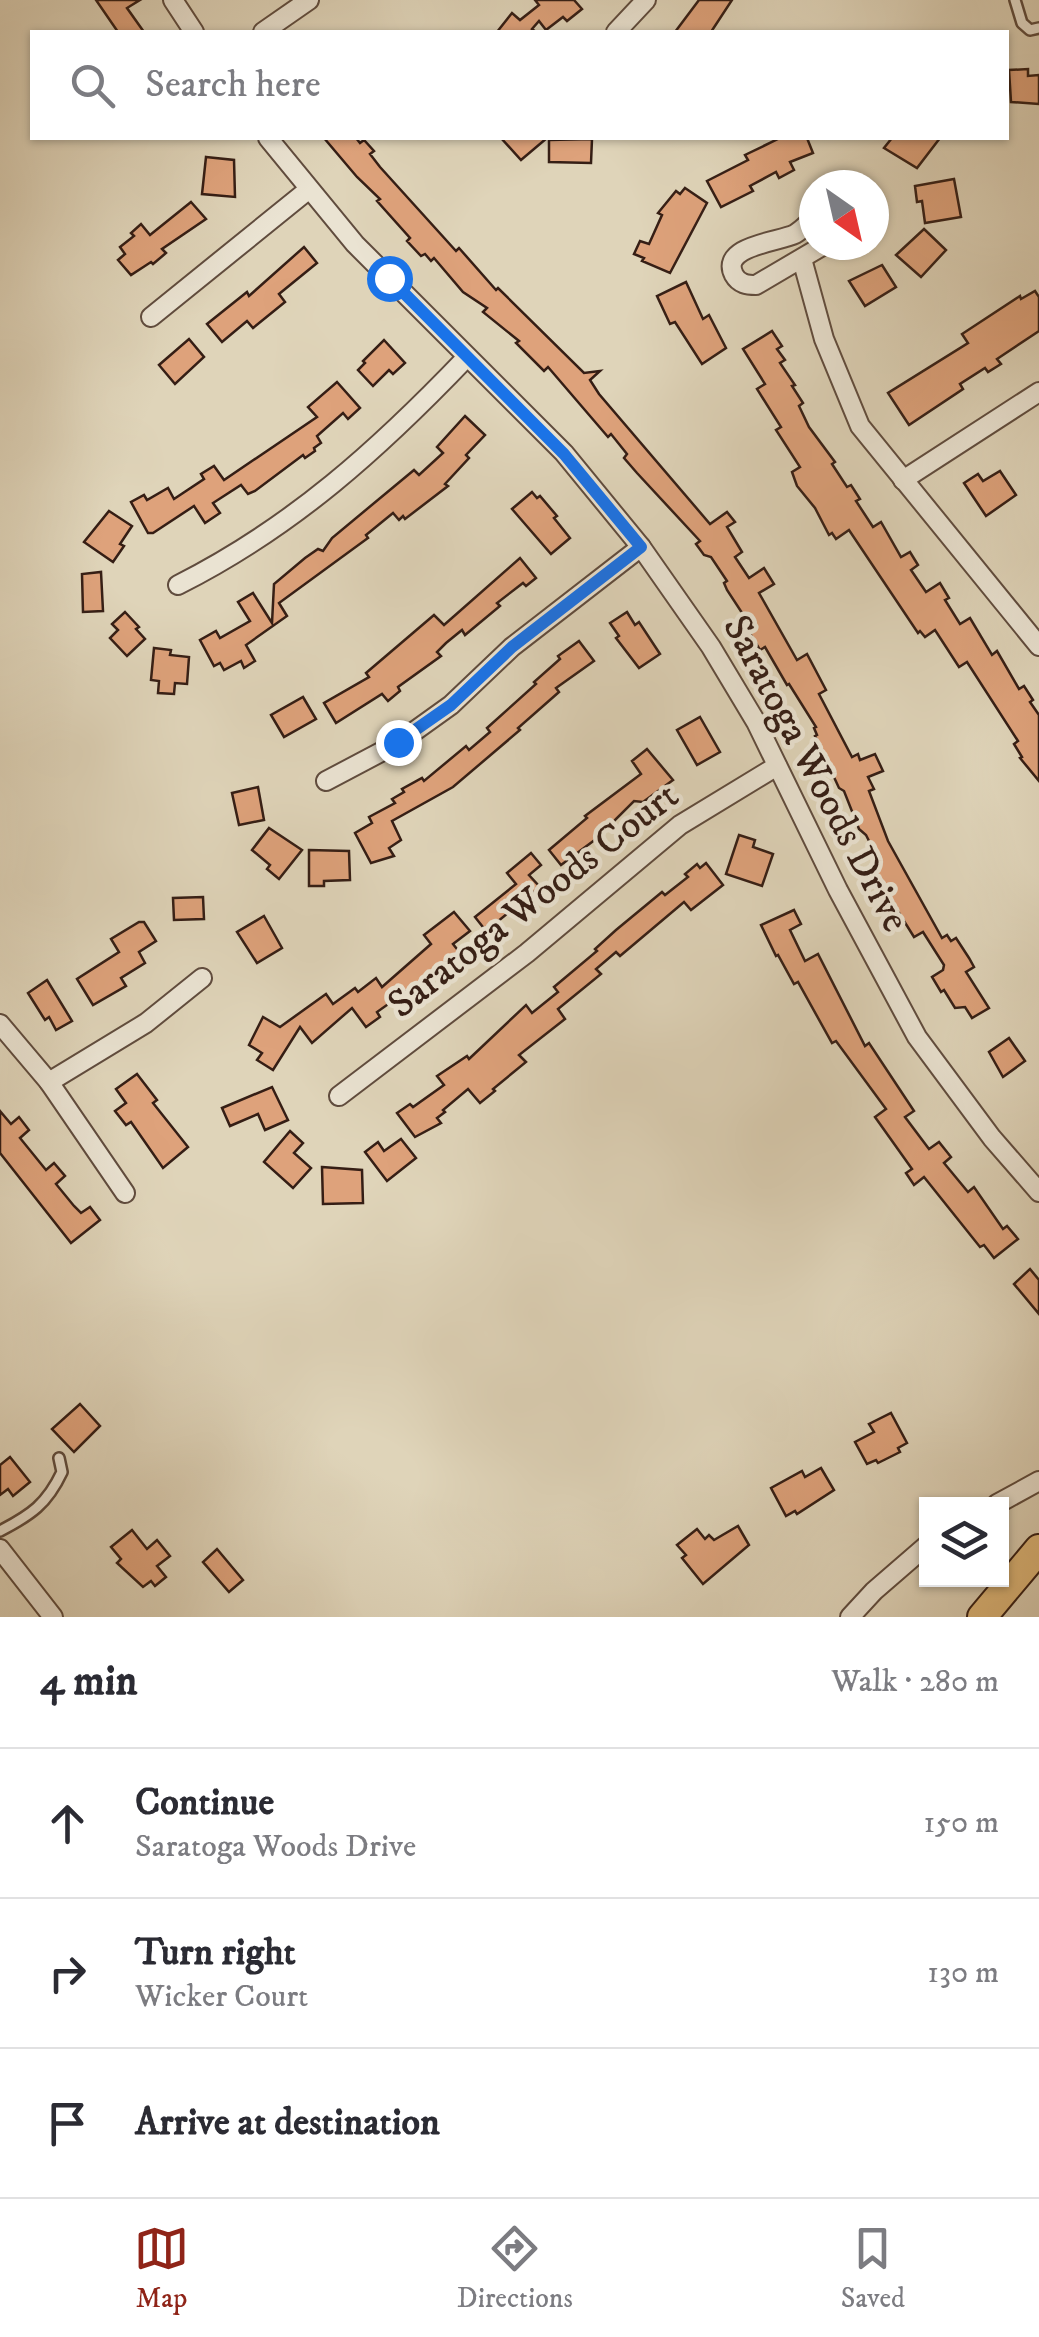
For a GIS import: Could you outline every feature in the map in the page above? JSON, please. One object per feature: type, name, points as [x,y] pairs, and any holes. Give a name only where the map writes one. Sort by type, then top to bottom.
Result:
[{"type":"main road","points":[[982,1617],[1039,1549]]},
{"type":"street","points":[[173,0],[193,30]]},
{"type":"street","points":[[266,30],[309,0]]},
{"type":"street","points":[[618,30],[646,0]]},
{"type":"street","name":"Saratoga Woods Drive","points":[[270,140],[356,244],[564,454],[641,547],[711,647],[756,722],[838,890],[918,1037],[992,1138],[1039,1192]]},
{"type":"street","points":[[151,317],[308,190]]},
{"type":"street","points":[[799,231],[740,252],[732,268],[743,284],[756,285],[800,260]]},
{"type":"street","points":[[802,260],[824,339],[860,426],[1039,646]]},
{"type":"street","points":[[178,585],[249,546],[312,503],[393,434],[468,357]]},
{"type":"street","points":[[903,480],[1039,392]]},
{"type":"street","points":[[326,780],[398,742],[451,705],[523,638],[641,547]]},
{"type":"street","name":"Saratoga Woods Court","points":[[338,1096],[527,953],[680,825],[777,766]]},
{"type":"street","points":[[49,1082],[146,1023],[202,978]]},
{"type":"street","points":[[0,1024],[49,1082],[126,1193]]},
{"type":"street","points":[[1009,1497],[1039,1481]]},
{"type":"street","points":[[0,1549],[53,1617]]},
{"type":"street","points":[[850,1617],[919,1552]]},
{"type":"lane","points":[[1015,0],[1022,23],[1030,30],[1039,28]]},
{"type":"lane","points":[[796,234],[799,246]]},
{"type":"lane","points":[[0,1531],[31,1514],[53,1490],[62,1472],[59,1458]]},
{"type":"building","points":[[96,0],[140,0],[127,8],[143,30],[117,30]]},
{"type":"building","points":[[535,0],[574,0],[582,9],[546,30],[539,21],[533,30],[499,30],[512,13],[520,20],[539,5]]},
{"type":"building","points":[[699,0],[732,0],[712,30],[676,30]]},
{"type":"building","points":[[1028,69],[1028,76],[1039,75],[1039,104],[1011,102],[1009,70]]},
{"type":"building","points":[[326,140],[364,140],[380,167],[456,251],[459,248],[496,290],[584,373],[600,371],[590,380],[599,394],[710,524],[727,512],[735,522],[727,527],[742,552],[735,557],[749,578],[764,568],[774,584],[759,593],[797,660],[807,654],[826,690],[819,694],[852,757],[858,754],[860,760],[875,754],[883,771],[868,777],[874,789],[869,791],[888,841],[942,938],[956,938],[969,958],[974,967],[966,972],[989,1008],[972,1018],[965,1007],[955,1008],[944,990],[941,992],[932,977],[944,965],[923,932],[914,937],[884,889],[873,864],[879,861],[839,788],[815,736],[816,727],[765,647],[760,650],[746,627],[750,625],[727,590],[727,581],[711,557],[704,555],[696,544],[700,541],[624,458],[627,454],[611,434],[608,437],[548,367],[544,371],[516,343],[519,341],[483,312],[487,308],[463,292],[434,258],[431,261],[425,254],[421,256],[377,201],[380,199]]},
{"type":"building","points":[[503,140],[545,140],[521,160]]},
{"type":"building","points":[[549,140],[592,140],[591,163],[549,162]]},
{"type":"building","points":[[776,140],[808,140],[813,153],[790,162],[794,170],[779,178],[776,172],[750,186],[753,191],[721,207],[707,181],[748,160],[745,155]]},
{"type":"building","points":[[890,140],[938,140],[917,168],[884,148]]},
{"type":"building","points":[[206,157],[234,160],[235,197],[202,194]]},
{"type":"building","points":[[954,179],[961,217],[925,223],[915,186]]},
{"type":"building","points":[[685,188],[707,203],[670,273],[634,254],[640,241],[649,244],[662,215],[658,213],[676,191],[680,194]]},
{"type":"building","points":[[191,202],[206,219],[162,249],[166,253],[153,264],[131,275],[118,260],[125,254],[120,247],[134,236],[131,233],[141,224],[150,235]]},
{"type":"building","points":[[924,229],[946,250],[921,277],[896,255]]},
{"type":"building","points":[[304,247],[317,263],[279,294],[285,302],[253,328],[247,321],[222,342],[207,324],[247,292],[249,296]]},
{"type":"building","points":[[882,265],[896,287],[865,306],[849,281]]},
{"type":"building","points":[[686,282],[703,319],[709,315],[726,348],[702,364],[675,322],[670,324],[657,296]]},
{"type":"building","points":[[1035,291],[1039,297],[1039,331],[997,359],[1001,364],[988,372],[985,368],[960,384],[963,389],[909,425],[888,393],[968,343],[962,334],[1020,296],[1021,299]]},
{"type":"building","points":[[772,331],[782,346],[777,349],[785,360],[780,363],[795,385],[792,386],[803,403],[799,406],[809,427],[835,462],[832,464],[847,487],[851,485],[860,499],[856,501],[873,527],[881,522],[901,557],[910,552],[918,565],[911,570],[926,592],[940,583],[960,624],[970,618],[992,655],[997,651],[1019,689],[1024,686],[1033,700],[1030,702],[1039,715],[1039,781],[1020,758],[1014,744],[1018,741],[967,662],[959,667],[935,630],[925,637],[918,633],[849,530],[836,539],[832,533],[829,535],[815,508],[797,486],[792,472],[800,467],[776,430],[781,427],[757,389],[765,384],[743,349]]},
{"type":"building","points":[[189,339],[204,357],[175,384],[159,365]]},
{"type":"building","points":[[384,340],[405,363],[393,374],[389,370],[373,386],[358,370]]},
{"type":"building","points":[[337,382],[360,408],[348,419],[343,413],[317,436],[321,443],[315,451],[305,458],[303,455],[255,491],[248,494],[241,485],[213,503],[220,513],[205,523],[194,506],[148,533],[131,502],[144,495],[147,500],[168,488],[174,499],[204,479],[201,474],[214,466],[224,480],[317,417],[308,407]]},
{"type":"building","points":[[465,416],[485,435],[466,455],[469,458],[445,484],[448,486],[405,519],[403,516],[399,520],[393,513],[366,535],[368,538],[279,603],[287,616],[246,645],[255,661],[244,668],[241,661],[224,670],[220,663],[214,666],[200,640],[216,631],[220,638],[250,621],[238,602],[253,593],[272,623],[274,584],[318,549],[323,551],[332,538],[414,470],[419,475],[443,453],[437,447]]},
{"type":"building","points":[[1000,471],[1016,495],[986,516],[964,483],[978,474],[983,481]]},
{"type":"building","points":[[532,492],[557,516],[554,518],[570,538],[551,554],[512,509]]},
{"type":"building","points":[[109,511],[132,526],[113,562],[84,542]]},
{"type":"building","points":[[520,558],[536,578],[497,603],[500,606],[465,635],[462,630],[446,643],[437,652],[441,656],[398,687],[400,691],[388,701],[382,694],[336,723],[324,703],[369,677],[366,673],[434,615],[444,625]]},
{"type":"building","points":[[101,572],[103,611],[83,612],[82,574]]},
{"type":"building","points":[[125,612],[145,639],[127,656],[110,638],[118,630],[112,624]]},
{"type":"building","points":[[627,612],[635,625],[639,622],[660,654],[639,668],[616,638],[619,636],[610,623]]},
{"type":"building","points":[[579,641],[594,661],[556,688],[559,692],[520,730],[453,787],[392,821],[401,840],[389,848],[394,856],[371,863],[355,833],[372,823],[369,817],[395,803],[392,799],[404,792],[402,789],[422,778],[424,781],[466,746],[469,750],[560,659],[558,656]]},
{"type":"building","points":[[154,648],[189,657],[187,684],[175,683],[174,694],[158,693],[159,681],[151,680]]},
{"type":"building","points":[[303,697],[316,719],[284,737],[271,715]]},
{"type":"building","points":[[700,717],[720,752],[697,765],[677,730]]},
{"type":"building","points":[[647,749],[673,780],[643,802],[634,801],[596,839],[561,865],[549,850],[585,816],[641,774],[632,761]]},
{"type":"building","points":[[258,787],[264,820],[239,825],[232,793]]},
{"type":"building","points":[[269,828],[302,850],[279,879],[252,850]]},
{"type":"building","points":[[739,835],[755,840],[753,847],[773,854],[762,886],[726,874]]},
{"type":"building","points":[[309,850],[349,851],[350,880],[309,886]]},
{"type":"building","points":[[531,853],[541,865],[529,875],[540,887],[486,931],[475,917],[516,884],[507,873]]},
{"type":"building","points":[[706,863],[723,885],[691,910],[684,902],[620,956],[616,952],[596,969],[601,974],[558,1009],[565,1019],[519,1055],[526,1062],[495,1091],[480,1103],[468,1089],[443,1110],[437,1118],[441,1123],[415,1137],[397,1113],[410,1104],[413,1107],[444,1085],[437,1076],[467,1056],[469,1059],[526,1005],[532,1013],[558,992],[554,987],[616,930],[662,892],[665,895],[688,877],[685,874],[697,864],[700,868]]},
{"type":"building","points":[[203,897],[204,919],[174,920],[173,898]]},
{"type":"building","points":[[794,910],[801,924],[790,930],[805,961],[818,954],[865,1046],[869,1043],[914,1111],[905,1117],[929,1149],[939,1142],[951,1157],[944,1163],[968,1192],[974,1187],[1003,1229],[1007,1226],[1018,1239],[994,1258],[984,1245],[980,1247],[924,1177],[914,1185],[906,1173],[912,1169],[875,1117],[886,1109],[836,1041],[832,1043],[798,982],[794,984],[776,956],[761,925]]},
{"type":"building","points":[[454,912],[470,931],[453,944],[460,953],[377,1012],[380,1017],[366,1027],[352,1008],[312,1043],[300,1027],[273,1070],[257,1060],[262,1053],[249,1045],[263,1017],[280,1027],[326,994],[333,1004],[376,978],[382,987],[431,944],[424,935]]},
{"type":"building","points":[[264,916],[282,948],[257,963],[237,932]]},
{"type":"building","points":[[144,922],[156,941],[139,952],[145,963],[121,978],[126,986],[93,1005],[77,979],[119,952],[111,939]]},
{"type":"building","points":[[47,980],[72,1021],[56,1030],[28,993]]},
{"type":"building","points":[[1009,1038],[1025,1061],[1003,1077],[989,1052]]},
{"type":"building","points":[[137,1074],[157,1100],[153,1103],[188,1147],[163,1168],[131,1122],[126,1125],[115,1111],[126,1103],[116,1089]]},
{"type":"building","points":[[272,1087],[288,1120],[265,1130],[258,1114],[230,1126],[222,1108]]},
{"type":"building","points":[[0,1111],[11,1124],[19,1117],[29,1130],[20,1138],[46,1170],[54,1163],[65,1176],[56,1184],[81,1213],[90,1207],[100,1220],[71,1243],[0,1153]]},
{"type":"building","points":[[290,1131],[303,1143],[294,1153],[311,1168],[293,1188],[264,1162]]},
{"type":"building","points":[[401,1139],[416,1158],[387,1181],[365,1152],[378,1142],[384,1151]]},
{"type":"building","points":[[322,1167],[362,1170],[363,1203],[323,1204]]},
{"type":"building","points":[[1030,1269],[1039,1280],[1039,1314],[1014,1284]]},
{"type":"building","points":[[80,1404],[100,1426],[74,1452],[52,1429]]},
{"type":"building","points":[[891,1413],[907,1443],[898,1448],[900,1452],[867,1464],[855,1442],[874,1432],[869,1424]]},
{"type":"building","points":[[10,1457],[30,1482],[13,1496],[8,1489],[0,1495],[0,1465]]},
{"type":"building","points":[[821,1468],[834,1490],[797,1514],[795,1511],[786,1516],[771,1488],[802,1471],[805,1477]]},
{"type":"building","points":[[738,1526],[749,1545],[703,1584],[682,1558],[686,1555],[677,1545],[697,1529],[705,1539],[709,1535],[714,1540]]},
{"type":"building","points":[[132,1530],[147,1549],[157,1540],[170,1556],[157,1566],[166,1577],[155,1586],[151,1581],[143,1587],[117,1563],[121,1559],[111,1547]]},
{"type":"building","points":[[217,1549],[243,1580],[229,1592],[203,1562]]},
{"type":"route","points":[[389,278],[530,417],[641,547],[512,647],[451,705],[398,742]]}]
